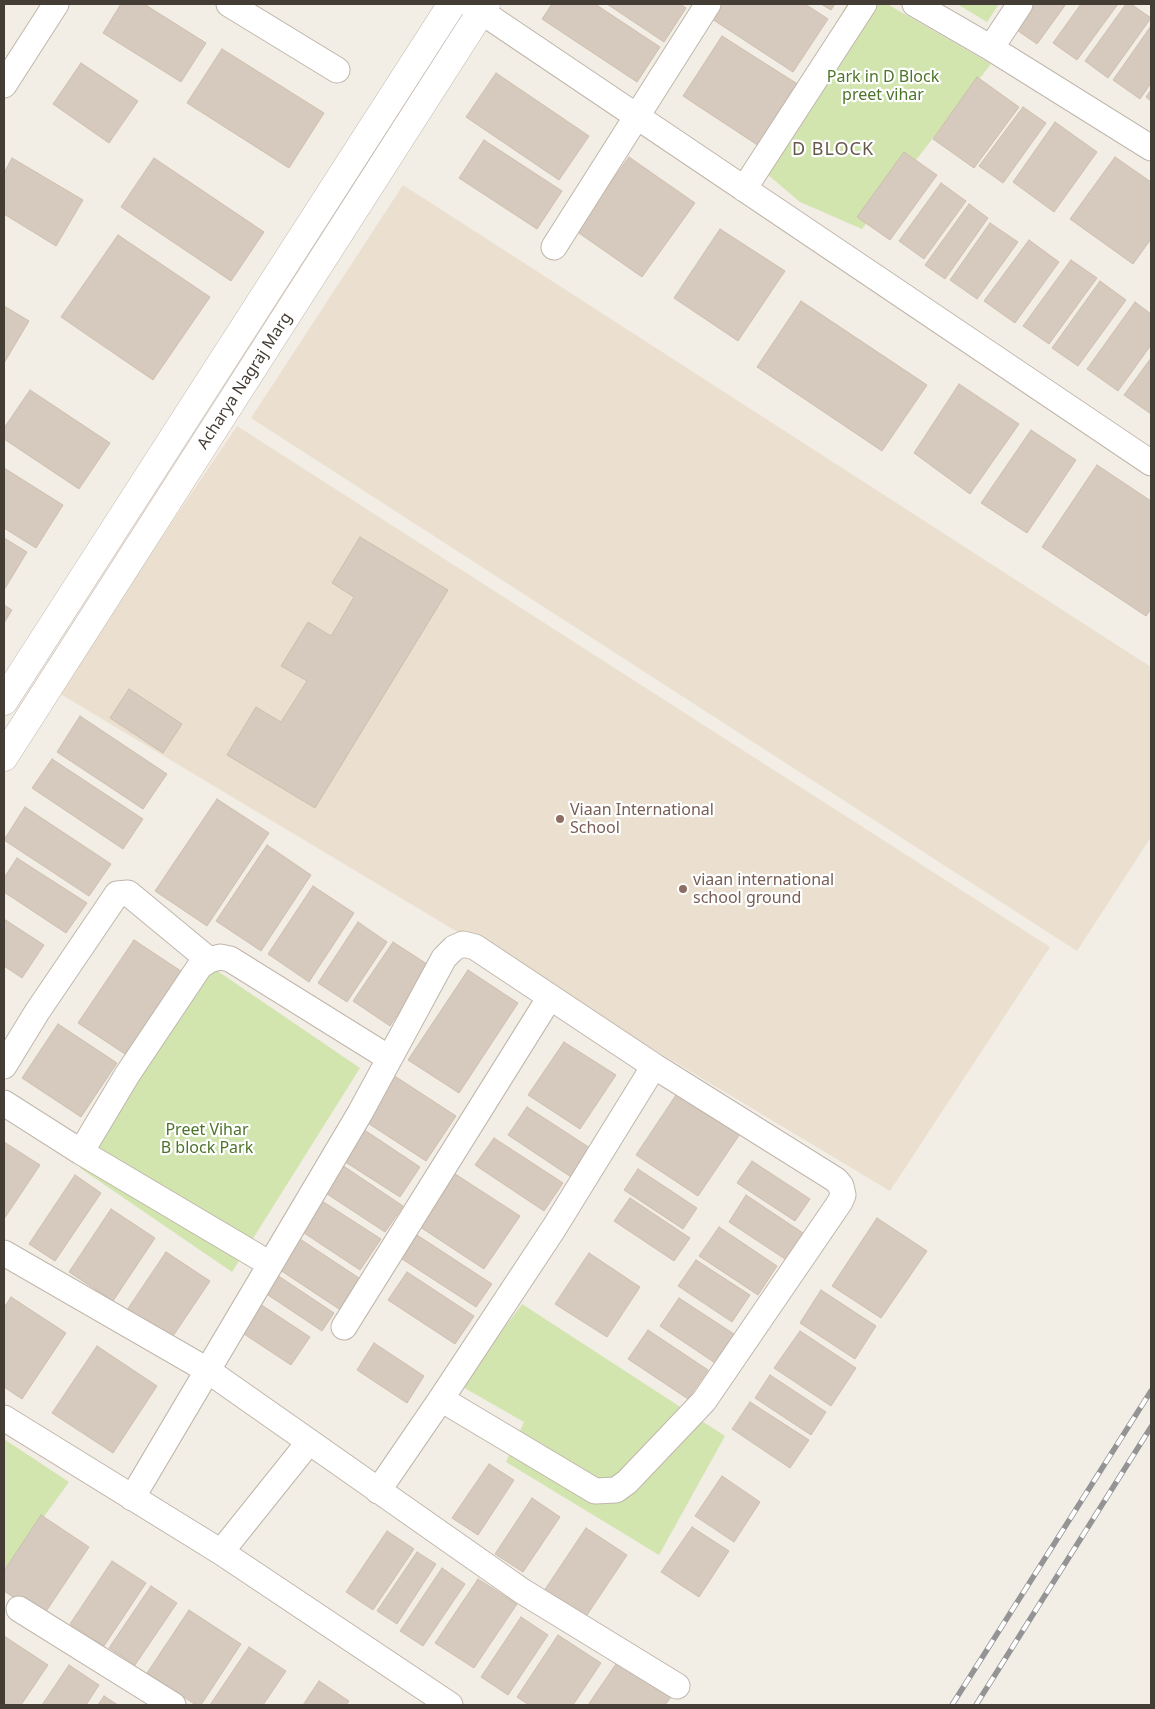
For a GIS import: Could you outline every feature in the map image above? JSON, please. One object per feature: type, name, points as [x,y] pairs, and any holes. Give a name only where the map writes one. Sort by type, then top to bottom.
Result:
[{"type":"street","points":[[4,86],[56,4]]},
{"type":"street","points":[[229,4],[336,70]]},
{"type":"street","name":"Acharya Nagraj Marg","points":[[4,700],[452,4]]},
{"type":"street","points":[[554,247],[708,4]]},
{"type":"street","points":[[744,190],[864,4]]},
{"type":"street","points":[[915,4],[991,48],[1151,148]]},
{"type":"street","points":[[991,48],[1020,4]]},
{"type":"street","points":[[479,6],[744,190],[1151,463]]},
{"type":"street","name":"Acharya Nagraj Marg","points":[[4,757],[479,6]]},
{"type":"street","points":[[4,1066],[37,1012],[117,894],[128,893],[209,960]]},
{"type":"street","points":[[132,1498],[360,1113],[444,958],[454,948],[463,944],[476,947],[654,1066],[836,1180],[841,1186],[842,1195],[840,1202],[704,1401],[628,1482],[616,1490],[595,1491],[441,1399]]},
{"type":"street","points":[[81,1152],[132,1067],[200,966],[209,960],[220,957],[230,959],[389,1058]]},
{"type":"street","points":[[344,1327],[550,997]]},
{"type":"street","points":[[378,1490],[441,1399],[554,1228],[654,1066]]},
{"type":"street","points":[[4,1103],[81,1152],[270,1264]]},
{"type":"street","points":[[4,1253],[207,1370],[522,1591],[677,1686]]},
{"type":"street","points":[[4,1418],[220,1552],[450,1705]]},
{"type":"street","points":[[220,1552],[310,1442]]},
{"type":"street","points":[[19,1609],[173,1705]]},
{"type":"shaded area","points":[[403,185],[1151,667],[1151,837],[1077,951],[251,418]]},
{"type":"shaded area","name":"Viaan International School","points":[[237,426],[1050,947],[890,1191],[57,692]]},
{"type":"green space","name":"Park in D Block preet vihar","points":[[847,4],[887,4],[991,64],[862,229],[800,202],[754,163]]},
{"type":"green space","points":[[957,4],[999,4],[987,22]]},
{"type":"green space","name":"Preet Vihar B block Park","points":[[213,968],[360,1068],[232,1272],[80,1168]]},
{"type":"green space","points":[[522,1304],[725,1436],[659,1555],[506,1462],[524,1422],[461,1386]]},
{"type":"green space","points":[[4,1439],[69,1482],[4,1572]]},
{"type":"building","points":[[121,4],[144,4],[206,43],[181,82],[103,33]]},
{"type":"building","points":[[552,4],[595,4],[660,47],[637,82],[542,19]]},
{"type":"building","points":[[607,4],[680,4],[686,8],[664,42]]},
{"type":"building","points":[[722,4],[805,4],[828,19],[793,72],[712,19]]},
{"type":"building","points":[[821,4],[835,4],[831,10]]},
{"type":"building","points":[[1028,4],[1066,4],[1037,44],[1011,26]]},
{"type":"building","points":[[1081,4],[1118,4],[1077,60],[1053,43]]},
{"type":"building","points":[[1126,4],[1131,4],[1151,18],[1108,78],[1085,61]]},
{"type":"building","points":[[1151,26],[1151,83],[1140,99],[1113,80]]},
{"type":"building","points":[[722,36],[799,85],[759,146],[683,96]]},
{"type":"building","points":[[222,49],[324,113],[289,168],[187,103]]},
{"type":"building","points":[[81,63],[138,101],[109,143],[53,104]]},
{"type":"building","points":[[496,73],[589,136],[559,180],[466,117]]},
{"type":"building","points":[[977,77],[1019,107],[974,168],[933,139]]},
{"type":"building","points":[[1151,90],[1151,101],[1146,97]]},
{"type":"building","points":[[1023,107],[1046,123],[1003,183],[979,166]]},
{"type":"building","points":[[1055,122],[1097,152],[1054,212],[1013,182]]},
{"type":"building","points":[[484,140],[562,191],[537,229],[459,178]]},
{"type":"building","points":[[904,152],[937,175],[890,240],[857,217]]},
{"type":"building","points":[[629,157],[695,203],[642,277],[576,231]]},
{"type":"building","points":[[1115,157],[1151,182],[1151,239],[1133,264],[1070,219]]},
{"type":"building","points":[[12,158],[83,200],[56,246],[4,214],[4,173]]},
{"type":"building","points":[[154,158],[264,232],[231,281],[121,207]]},
{"type":"building","points":[[941,183],[966,201],[924,259],[899,241]]},
{"type":"building","points":[[969,204],[988,218],[945,279],[925,265]]},
{"type":"building","points":[[990,223],[1018,242],[977,299],[950,280]]},
{"type":"building","points":[[720,229],[785,271],[738,341],[674,298]]},
{"type":"building","points":[[118,235],[210,297],[153,380],[61,317]]},
{"type":"building","points":[[1029,240],[1059,262],[1015,323],[984,301]]},
{"type":"building","points":[[1071,260],[1097,278],[1049,344],[1023,326]]},
{"type":"building","points":[[1100,281],[1126,300],[1078,366],[1052,348]]},
{"type":"building","points":[[801,301],[927,385],[882,451],[757,367]]},
{"type":"building","points":[[1135,302],[1151,314],[1151,345],[1118,391],[1087,369]]},
{"type":"building","points":[[4,306],[29,321],[4,363]]},
{"type":"building","points":[[1151,358],[1151,414],[1124,395]]},
{"type":"building","points":[[959,384],[1019,424],[970,494],[914,453]]},
{"type":"building","points":[[30,390],[110,443],[79,489],[4,439],[4,428]]},
{"type":"building","points":[[1031,430],[1076,460],[1027,533],[981,503]]},
{"type":"building","points":[[1097,465],[1151,501],[1151,609],[1146,616],[1042,547]]},
{"type":"building","points":[[4,468],[63,505],[36,548],[4,528]]},
{"type":"building","points":[[360,537],[448,590],[315,808],[227,755],[256,707],[281,722],[307,681],[281,666],[308,622],[331,636],[354,597],[332,583]]},
{"type":"building","points":[[4,538],[27,552],[4,590]]},
{"type":"building","points":[[4,605],[12,610],[4,623]]},
{"type":"building","points":[[129,689],[182,724],[163,753],[110,718]]},
{"type":"building","points":[[80,716],[167,774],[143,809],[57,752]]},
{"type":"building","points":[[52,759],[143,819],[123,849],[32,788]]},
{"type":"building","points":[[217,799],[269,833],[207,926],[155,891]]},
{"type":"building","points":[[25,807],[111,864],[89,896],[4,840]]},
{"type":"building","points":[[267,845],[311,875],[261,951],[216,921]]},
{"type":"building","points":[[17,858],[87,903],[66,933],[4,892],[4,878]]},
{"type":"building","points":[[313,886],[354,913],[309,982],[268,954]]},
{"type":"building","points":[[4,919],[44,945],[22,978],[4,966]]},
{"type":"building","points":[[358,922],[387,942],[347,1002],[318,983]]},
{"type":"building","points":[[134,940],[190,977],[134,1060],[78,1023]]},
{"type":"building","points":[[393,942],[430,966],[390,1026],[353,1001]]},
{"type":"building","points":[[468,970],[518,1003],[459,1093],[408,1060]]},
{"type":"building","points":[[58,1024],[117,1063],[81,1117],[22,1078]]},
{"type":"building","points":[[564,1042],[616,1075],[580,1129],[528,1095]]},
{"type":"building","points":[[390,1073],[456,1116],[426,1161],[360,1118]]},
{"type":"building","points":[[680,1089],[742,1131],[698,1196],[636,1155]]},
{"type":"building","points":[[527,1107],[590,1148],[571,1177],[508,1135]]},
{"type":"building","points":[[360,1127],[420,1167],[400,1197],[339,1158]]},
{"type":"building","points":[[494,1138],[563,1183],[544,1211],[475,1165]]},
{"type":"building","points":[[4,1142],[40,1165],[4,1219]]},
{"type":"building","points":[[752,1161],[810,1199],[795,1221],[737,1183]]},
{"type":"building","points":[[339,1163],[403,1206],[385,1232],[321,1190]]},
{"type":"building","points":[[638,1169],[697,1208],[683,1229],[624,1190]]},
{"type":"building","points":[[449,1170],[520,1216],[484,1269],[414,1223]]},
{"type":"building","points":[[75,1175],[101,1193],[55,1261],[29,1244]]},
{"type":"building","points":[[746,1195],[806,1235],[788,1261],[729,1222]]},
{"type":"building","points":[[630,1198],[690,1238],[674,1261],[614,1221]]},
{"type":"building","points":[[319,1199],[381,1239],[360,1270],[298,1229]]},
{"type":"building","points":[[111,1209],[155,1238],[113,1301],[69,1272]]},
{"type":"building","points":[[877,1218],[927,1251],[881,1318],[832,1286]]},
{"type":"building","points":[[719,1227],[777,1266],[758,1295],[699,1256]]},
{"type":"building","points":[[294,1235],[362,1280],[342,1311],[274,1266]]},
{"type":"building","points":[[417,1235],[492,1284],[476,1307],[402,1259]]},
{"type":"building","points":[[166,1252],[210,1281],[171,1339],[127,1310]]},
{"type":"building","points":[[589,1253],[640,1287],[607,1337],[555,1304]]},
{"type":"building","points":[[696,1260],[750,1295],[732,1322],[678,1286]]},
{"type":"building","points":[[407,1272],[474,1316],[455,1344],[388,1300]]},
{"type":"building","points":[[274,1273],[334,1313],[322,1331],[262,1291]]},
{"type":"building","points":[[821,1290],[876,1326],[855,1359],[800,1323]]},
{"type":"building","points":[[11,1297],[66,1333],[22,1399],[4,1387],[4,1308]]},
{"type":"building","points":[[679,1298],[737,1336],[718,1365],[660,1326]]},
{"type":"building","points":[[257,1302],[310,1337],[291,1365],[238,1330]]},
{"type":"building","points":[[648,1330],[708,1370],[688,1399],[628,1359]]},
{"type":"building","points":[[800,1331],[856,1368],[831,1406],[774,1368]]},
{"type":"building","points":[[374,1343],[424,1376],[407,1403],[357,1370]]},
{"type":"building","points":[[97,1346],[157,1386],[113,1453],[52,1413]]},
{"type":"building","points":[[770,1375],[826,1412],[811,1435],[755,1398]]},
{"type":"building","points":[[750,1402],[809,1440],[790,1468],[732,1429]]},
{"type":"building","points":[[489,1464],[514,1480],[478,1535],[452,1518]]},
{"type":"building","points":[[722,1476],[760,1502],[734,1542],[695,1516]]},
{"type":"building","points":[[532,1498],[560,1517],[523,1572],[495,1554]]},
{"type":"building","points":[[41,1515],[89,1547],[43,1616],[4,1591],[4,1571]]},
{"type":"building","points":[[692,1527],[729,1551],[699,1597],[661,1572]]},
{"type":"building","points":[[586,1528],[627,1555],[585,1618],[544,1591]]},
{"type":"building","points":[[387,1531],[414,1549],[373,1610],[346,1592]]},
{"type":"building","points":[[417,1552],[436,1564],[397,1624],[377,1611]]},
{"type":"building","points":[[112,1561],[146,1583],[104,1646],[70,1624]]},
{"type":"building","points":[[442,1568],[465,1584],[423,1646],[400,1631]]},
{"type":"building","points":[[478,1579],[517,1604],[474,1668],[435,1643]]},
{"type":"building","points":[[151,1586],[177,1603],[135,1665],[109,1648]]},
{"type":"building","points":[[189,1610],[241,1644],[201,1705],[196,1705],[147,1673]]},
{"type":"building","points":[[521,1617],[548,1635],[508,1695],[481,1677]]},
{"type":"building","points":[[558,1635],[601,1663],[573,1705],[529,1705],[517,1697]]},
{"type":"building","points":[[4,1636],[48,1665],[21,1705],[4,1705]]},
{"type":"building","points":[[249,1647],[286,1671],[263,1705],[210,1705]]},
{"type":"building","points":[[618,1661],[671,1697],[665,1705],[588,1705]]},
{"type":"building","points":[[69,1665],[99,1685],[86,1705],[42,1705]]},
{"type":"building","points":[[319,1681],[349,1701],[346,1705],[303,1705]]},
{"type":"building","points":[[104,1696],[118,1705],[98,1705]]},
{"type":"railway","points":[[952,1705],[1151,1391]]},
{"type":"railway","points":[[976,1705],[1151,1427]]},
{"type":"place","name":"Viaan International School","points":[[560,819]]},
{"type":"place","name":"viaan international school ground","points":[[683,889]]},
{"type":"district","name":"D BLOCK","points":[[833,150]]}]
